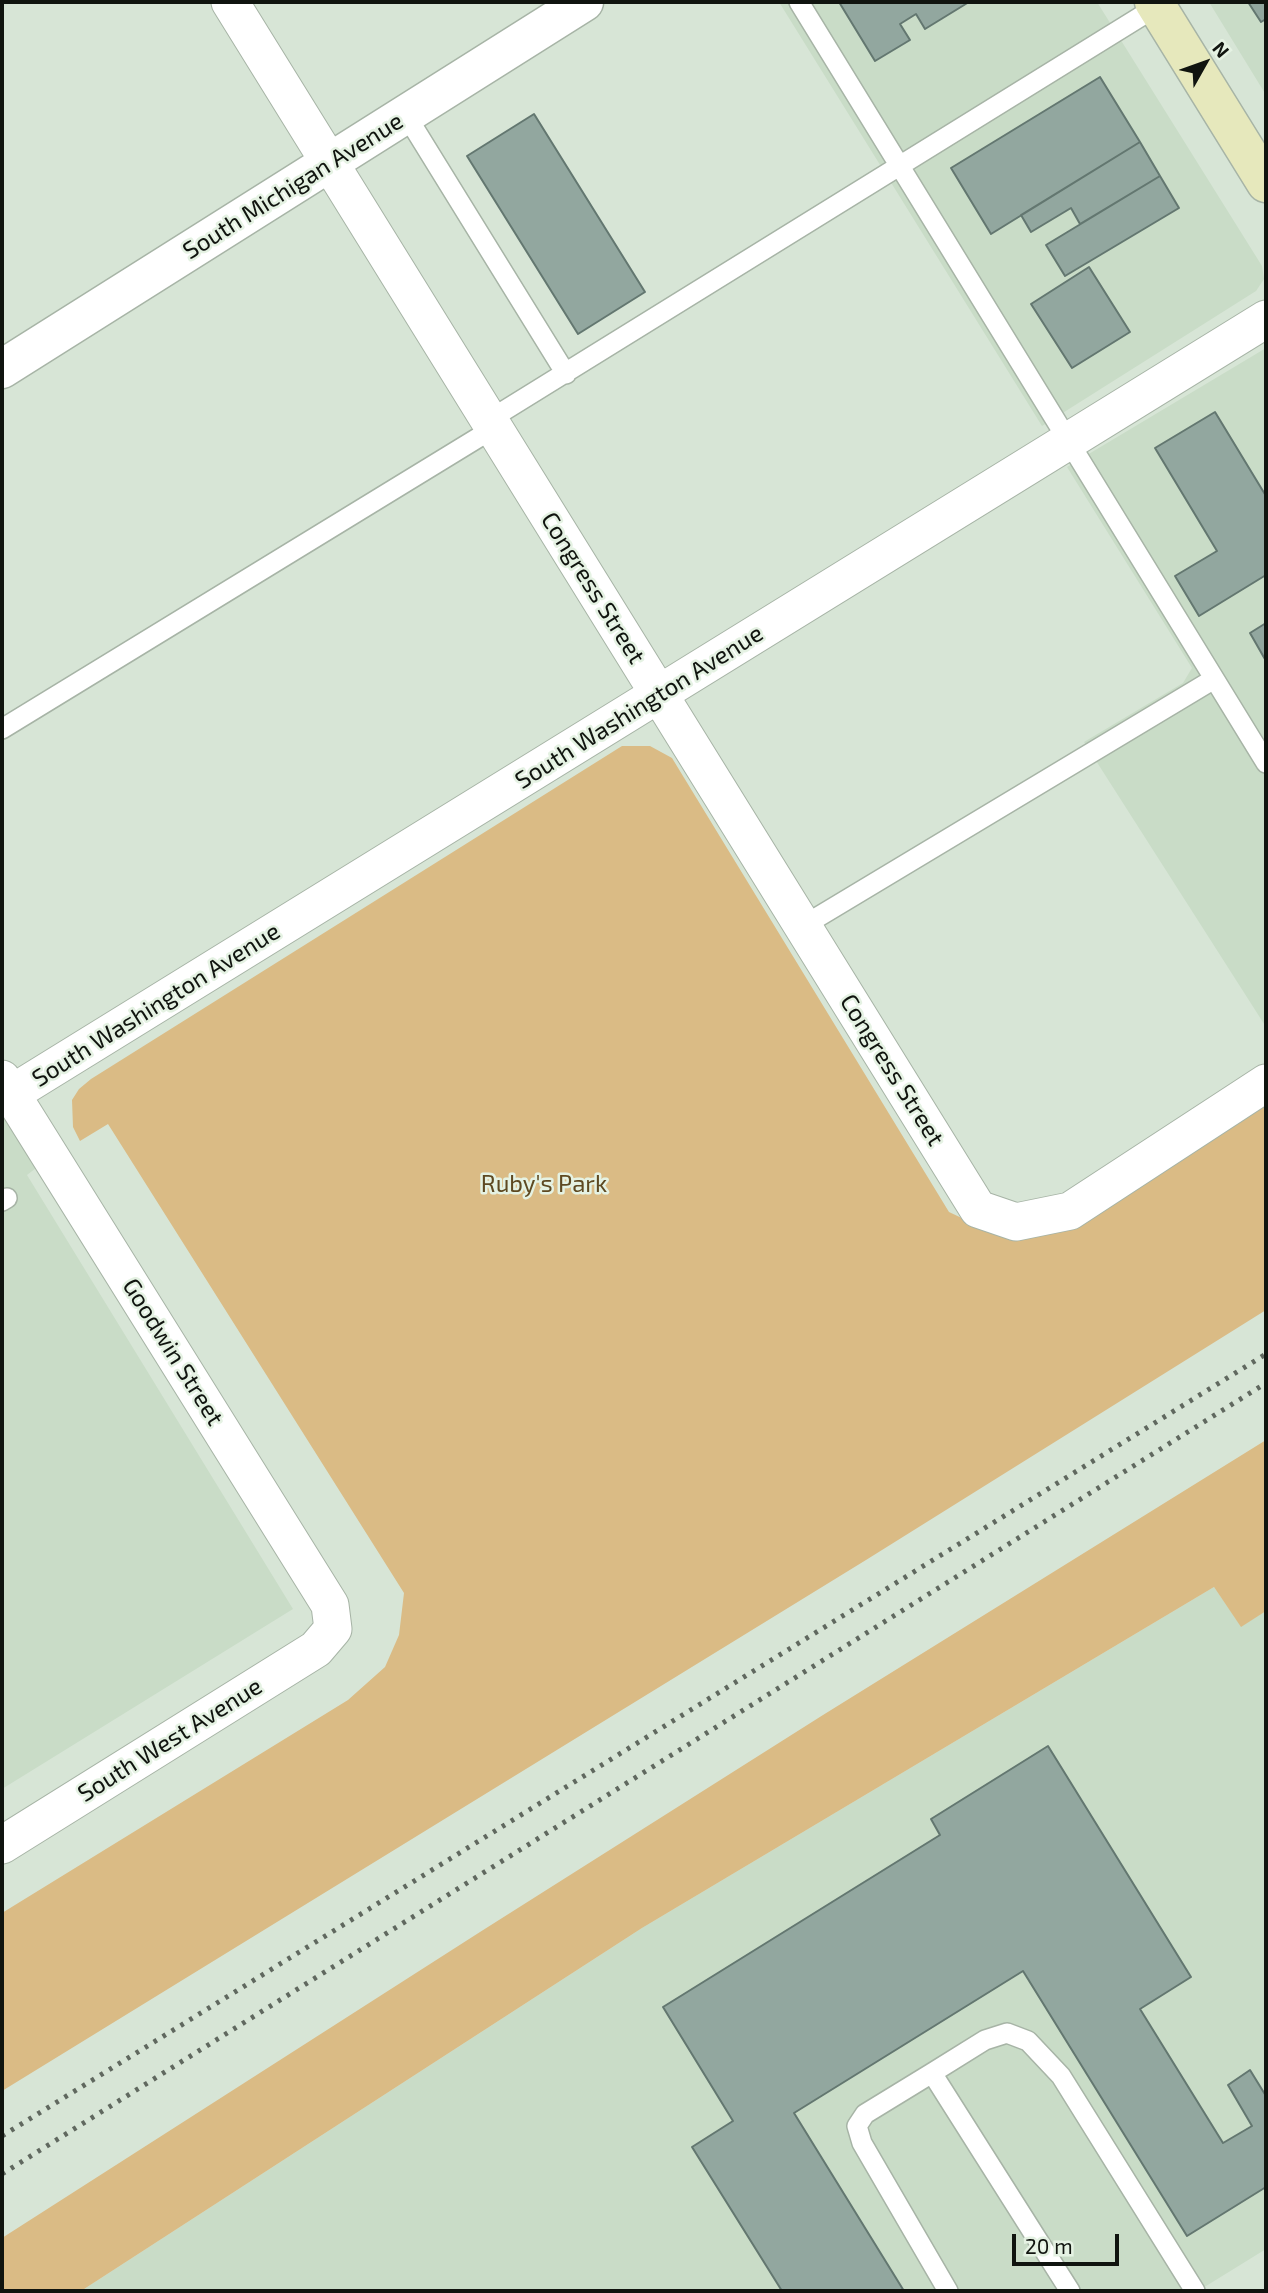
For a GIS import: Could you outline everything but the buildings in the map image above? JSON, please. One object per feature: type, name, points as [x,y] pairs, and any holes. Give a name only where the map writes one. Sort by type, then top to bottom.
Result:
[{"type":"main road","points":[[1158,3],[1266,183]]},
{"type":"street","name":"Congress Street","points":[[230,2],[978,1209],[1016,1222],[1070,1211],[1266,1083]]},
{"type":"street","name":"South Michigan Avenue","points":[[2,369],[584,2]]},
{"type":"street","name":"South Washington Avenue","points":[[6,1087],[659,694],[1266,319]]},
{"type":"street","name":"Goodwin Street","points":[[6,1087],[330,1605],[333,1629]]},
{"type":"street","name":"South West Avenue","points":[[2,1845],[316,1648],[333,1629]]},
{"type":"lane","points":[[799,2],[1266,763]]},
{"type":"lane","points":[[2,729],[492,424],[566,374],[1158,3]]},
{"type":"lane","points":[[406,115],[566,374]]},
{"type":"lane","points":[[803,926],[1214,679]]},
{"type":"lane","points":[[948,2291],[862,2143],[857,2126],[865,2114],[985,2040],[1007,2033],[1028,2041],[1061,2076],[1195,2291]]},
{"type":"lane","points":[[932,2073],[1070,2291]]},
{"type":"shaded area","points":[[779,2],[1097,2],[1262,266],[1264,279],[1256,291],[1042,426]]},
{"type":"shaded area","points":[[1209,2],[1266,2],[1266,95]]},
{"type":"shaded area","points":[[1266,348],[1266,1027],[1084,742],[1183,683],[1192,668],[1067,467]]},
{"type":"shaded area","points":[[2,1104],[40,1165],[27,1175],[293,1609],[2,1789]]},
{"type":"shaded area","points":[[1214,1587],[1241,1626],[1266,1611],[1266,2249],[1198,2291],[81,2291],[642,1928]]},
{"type":"green space","name":"Ruby's Park","points":[[622,746],[650,746],[672,758],[949,1212],[1002,1237],[1029,1238],[1266,1102],[1266,1310],[866,1560],[2,2091],[2,1913],[348,1700],[385,1667],[399,1635],[404,1593],[108,1124],[80,1141],[73,1127],[72,1100],[79,1089],[91,1079]]},
{"type":"green space","points":[[1266,1440],[1266,1611],[1241,1627],[1214,1587],[642,1928],[81,2291],[2,2291],[2,2238],[823,1715]]},
{"type":"railway","points":[[2,2136],[1266,1354]]},
{"type":"railway","points":[[2,2174],[1266,1383]]}]
